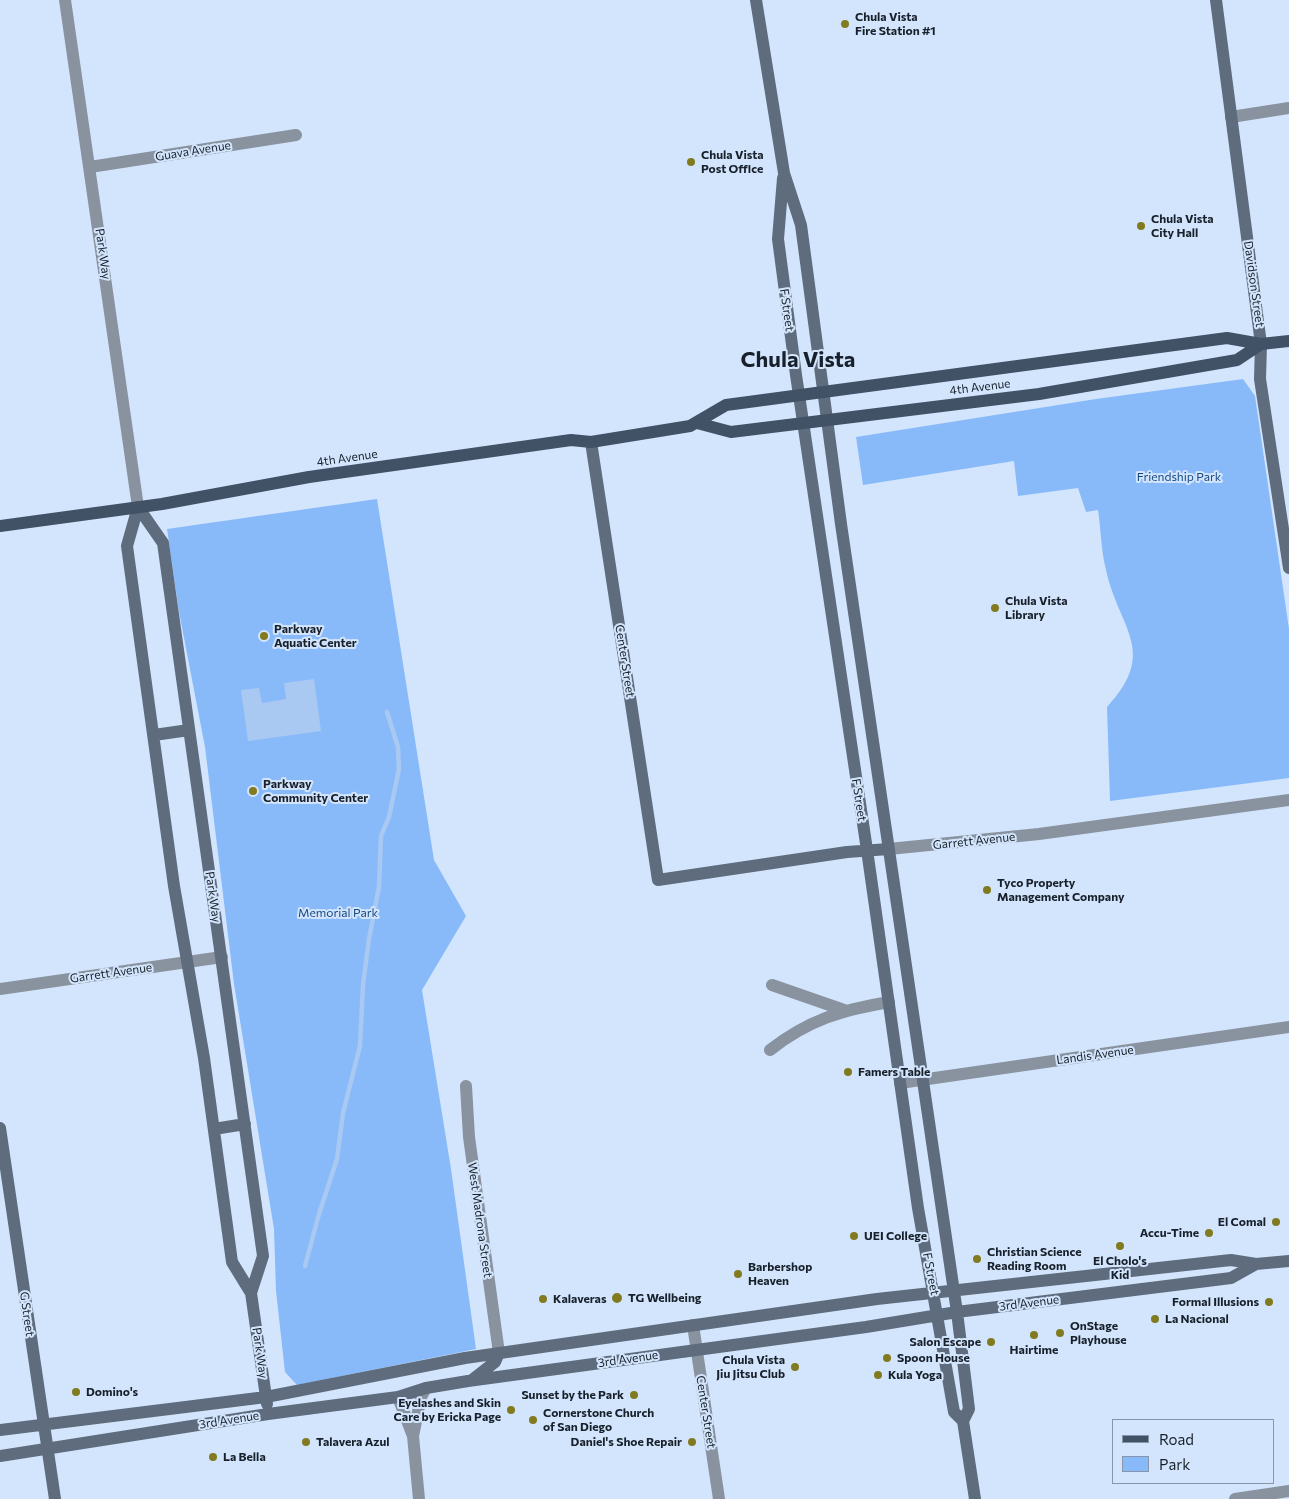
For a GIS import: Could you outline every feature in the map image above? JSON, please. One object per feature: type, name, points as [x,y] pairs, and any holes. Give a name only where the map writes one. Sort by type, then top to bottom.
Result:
[{"type":"main road","name":"F Street","points":[[756,0],[784,173],[801,225],[826,420],[958,1312],[969,1409],[963,1421],[975,1499]]},
{"type":"main road","name":"Davidson Street","points":[[1216,0],[1262,344],[1260,379],[1289,568]]},
{"type":"main road","name":"F Street","points":[[784,173],[778,239],[803,423],[918,1208],[935,1294],[954,1412],[963,1421]]},
{"type":"main road","name":"4th Avenue","points":[[0,526],[138,507],[309,477],[572,440],[591,442],[669,431],[698,422],[726,405],[823,391],[1228,338],[1262,344],[1289,341]]},
{"type":"main road","name":"4th Avenue","points":[[698,422],[731,432],[1039,394],[1236,360],[1262,344]]},
{"type":"main road","name":"Center Street","points":[[591,442],[658,880]]},
{"type":"main road","name":"Park Way","points":[[138,507],[163,543],[263,1256],[251,1293]]},
{"type":"main road","name":"Park Way","points":[[138,507],[127,546],[174,886],[214,1129],[232,1262],[251,1293],[268,1414]]},
{"type":"main road","points":[[154,735],[189,730]]},
{"type":"main road","name":"Garrett Avenue","points":[[658,880],[867,850],[889,849]]},
{"type":"main road","points":[[214,1129],[245,1124]]},
{"type":"main road","name":"G Street","points":[[0,1128],[54,1499]]},
{"type":"main road","name":"3rd Avenue","points":[[0,1430],[43,1423],[266,1397],[498,1353],[877,1299],[1231,1260],[1256,1264],[1289,1261]]},
{"type":"main road","name":"3rd Avenue","points":[[0,1456],[268,1414],[398,1397],[426,1388],[472,1380],[958,1312],[1231,1278],[1256,1264]]},
{"type":"main road","points":[[472,1380],[495,1362],[498,1353]]},
{"type":"street","name":"Park Way","points":[[65,0],[138,507]]},
{"type":"street","points":[[1232,117],[1289,108]]},
{"type":"street","name":"Guava Avenue","points":[[90,167],[296,136]]},
{"type":"street","name":"Garrett Avenue","points":[[889,849],[1040,834],[1289,800]]},
{"type":"street","name":"Garrett Avenue","points":[[0,989],[222,957]]},
{"type":"street","points":[[772,985],[844,1010]]},
{"type":"street","points":[[770,1050],[790,1034],[825,1016],[844,1010],[889,1002]]},
{"type":"street","name":"Landis Avenue","points":[[900,1083],[924,1078],[1289,1027]]},
{"type":"street","name":"West Madrona Street","points":[[466,1086],[469,1137],[498,1353]]},
{"type":"street","name":"Center Street","points":[[693,1325],[719,1499]]},
{"type":"street","points":[[418,1499],[413,1436],[421,1397],[426,1388]]},
{"type":"street","points":[[398,1397],[413,1436]]},
{"type":"street","points":[[1235,1499],[1289,1491]]},
{"type":"green space","name":"Friendship Park","points":[[1243,379],[1255,396],[1289,629],[1289,778],[1110,801],[1107,707],[1122,687],[1131,670],[1133,655],[1131,640],[1106,570],[1098,510],[1086,512],[1078,488],[1018,496],[1014,461],[863,485],[856,437],[1096,399]]},
{"type":"green space","name":"Memorial Park","points":[[377,499],[434,860],[466,916],[422,990],[451,1169],[476,1349],[297,1385],[285,1372],[276,1291],[274,1229],[234,984],[205,747],[179,612],[167,529]]},
{"type":"shaded area","points":[[314,679],[321,731],[248,741],[241,690],[259,688],[262,703],[286,699],[284,683]]},
{"type":"waterway","points":[[305,1266],[337,1159],[343,1113],[360,1046],[363,985],[379,887],[381,836],[389,817],[399,769],[398,747],[387,712]]},
{"type":"place","name":"Chula Vista Fire Station #1","points":[[845,24]]},
{"type":"place","name":"Chula Vista Post Office","points":[[691,162]]},
{"type":"place","name":"Chula Vista City Hall","points":[[1141,226]]},
{"type":"place","name":"Chula Vista Library","points":[[995,608]]},
{"type":"place","name":"Parkway Aquatic Center","points":[[264,636]]},
{"type":"place","name":"Parkway Community Center","points":[[253,791]]},
{"type":"place","name":"Tyco Property Management Company","points":[[987,890]]},
{"type":"place","name":"Famers Table","points":[[848,1072]]},
{"type":"place","name":"El Comal","points":[[1276,1222]]},
{"type":"place","name":"Accu-Time","points":[[1209,1233]]},
{"type":"place","name":"UEI College","points":[[854,1236]]},
{"type":"place","name":"El Cholo's Kid","points":[[1120,1246]]},
{"type":"place","name":"Christian Science Reading Room","points":[[977,1259]]},
{"type":"place","name":"Barbershop Heaven","points":[[738,1274]]},
{"type":"place","name":"TG Wellbeing","points":[[617,1298]]},
{"type":"place","name":"Kalaveras","points":[[543,1299]]},
{"type":"place","name":"Formal Illusions","points":[[1269,1302]]},
{"type":"place","name":"La Nacional","points":[[1155,1319]]},
{"type":"place","name":"OnStage Playhouse","points":[[1060,1333]]},
{"type":"place","name":"Hairtime","points":[[1034,1335]]},
{"type":"place","name":"Salon Escape","points":[[991,1342]]},
{"type":"place","name":"Spoon House","points":[[887,1358]]},
{"type":"place","name":"Chula Vista Jiu Jitsu Club","points":[[795,1367]]},
{"type":"place","name":"Kula Yoga","points":[[878,1375]]},
{"type":"place","name":"Domino's","points":[[76,1392]]},
{"type":"place","name":"Sunset by the Park","points":[[634,1395]]},
{"type":"place","name":"Eyelashes and Skin Care by Ericka Page","points":[[511,1410]]},
{"type":"place","name":"Cornerstone Church of San Diego","points":[[533,1420]]},
{"type":"place","name":"Talavera Azul","points":[[306,1442]]},
{"type":"place","name":"Daniel's Shoe Repair","points":[[692,1442]]},
{"type":"place","name":"La Bella","points":[[213,1457]]},
{"type":"district","name":"Chula Vista","points":[[798,360]]}]
